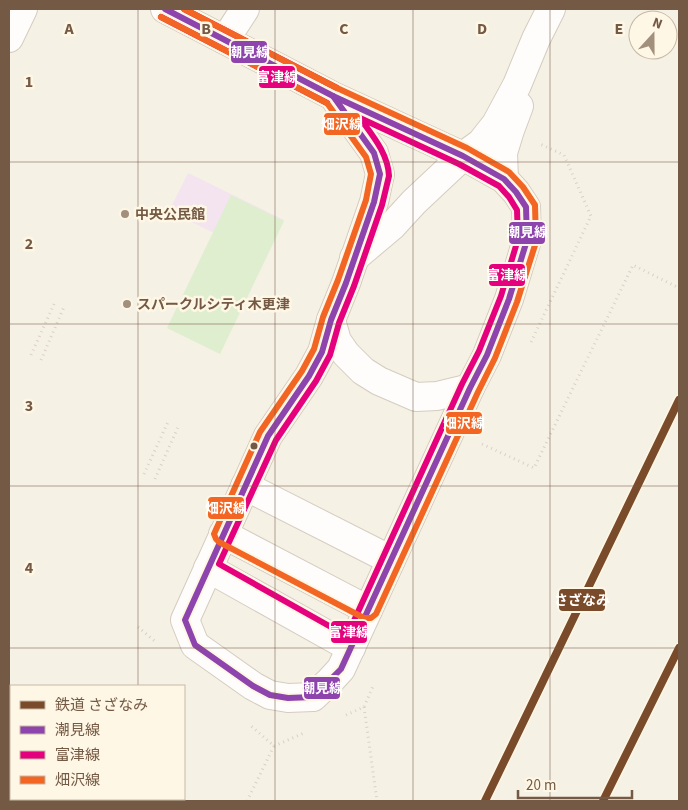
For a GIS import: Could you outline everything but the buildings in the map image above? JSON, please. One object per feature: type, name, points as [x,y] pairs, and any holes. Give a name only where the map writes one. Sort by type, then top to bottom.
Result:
[{"type":"street","points":[[9,38],[22,9]]},
{"type":"street","points":[[165,9],[333,96],[463,156],[504,179],[526,207],[527,240],[487,355],[470,388],[341,669],[314,696],[288,698],[270,694],[253,686],[195,645],[185,620],[268,436],[310,376],[322,352],[331,320],[374,202],[380,174],[374,153],[333,96]]},
{"type":"street","points":[[225,40],[245,9]]},
{"type":"street","points":[[354,259],[392,226],[414,202],[463,156],[481,143],[496,124],[517,85],[551,9]]},
{"type":"street","points":[[504,179],[503,153],[510,130],[556,9]]},
{"type":"street","points":[[331,320],[337,341],[346,354],[363,371],[379,381],[416,397],[437,396],[470,388]]},
{"type":"street","points":[[245,486],[391,560]]},
{"type":"street","points":[[223,534],[368,610]]},
{"type":"street","points":[[208,568],[351,648]]},
{"type":"path","points":[[482,444],[534,468],[633,265],[679,288]]},
{"type":"path","points":[[31,356],[54,304]]},
{"type":"path","points":[[41,360],[64,307]]},
{"type":"path","points":[[144,474],[168,422]]},
{"type":"path","points":[[155,479],[178,427]]},
{"type":"path","points":[[138,627],[161,647]]},
{"type":"path","points":[[364,707],[377,801]]},
{"type":"path","points":[[246,722],[274,746],[247,801]]},
{"type":"shaded area","points":[[188,173],[284,220],[265,258],[169,211]]},
{"type":"green space","points":[[231,195],[284,221],[220,354],[167,328]]},
{"type":"rail line","name":"さざなみ","points":[[485,801],[679,400]]},
{"type":"rail line","name":"さざなみ","points":[[603,801],[679,648]]},
{"type":"transit line","name":"潮見線","points":[[165,9],[333,96]]},
{"type":"transit line","name":"富津線","points":[[184,9],[337,88]]},
{"type":"transit line","name":"畑沢線","points":[[161,17],[327,103],[366,157],[371,174],[366,200],[323,317],[314,349],[302,371],[260,432],[214,534],[219,542],[364,618],[371,618],[376,614],[495,358],[517,302],[536,242],[535,205],[523,187],[509,172],[467,148],[337,88],[184,9]]},
{"type":"transit line","name":"富津線","points":[[161,17],[327,103]]},
{"type":"transit line","name":"潮見線","points":[[333,96],[463,156],[504,179],[526,207],[527,240],[509,299],[487,355],[470,388],[341,669],[313,697],[288,698],[270,695],[253,686],[195,645],[185,620],[268,436],[309,376],[322,352],[331,320],[374,202],[380,174],[374,153],[333,96]]},
{"type":"transit line","name":"富津線","points":[[360,118],[459,164],[499,186],[517,210],[518,239],[501,296],[479,351],[462,384],[347,636],[219,564],[276,440],[316,381],[330,355],[339,323],[382,205],[389,176],[386,160],[379,145],[360,118]]},
{"type":"place","name":"中央公民館","points":[[125,214]]},
{"type":"place","name":"スパークルシティ木更津","points":[[127,304]]}]
